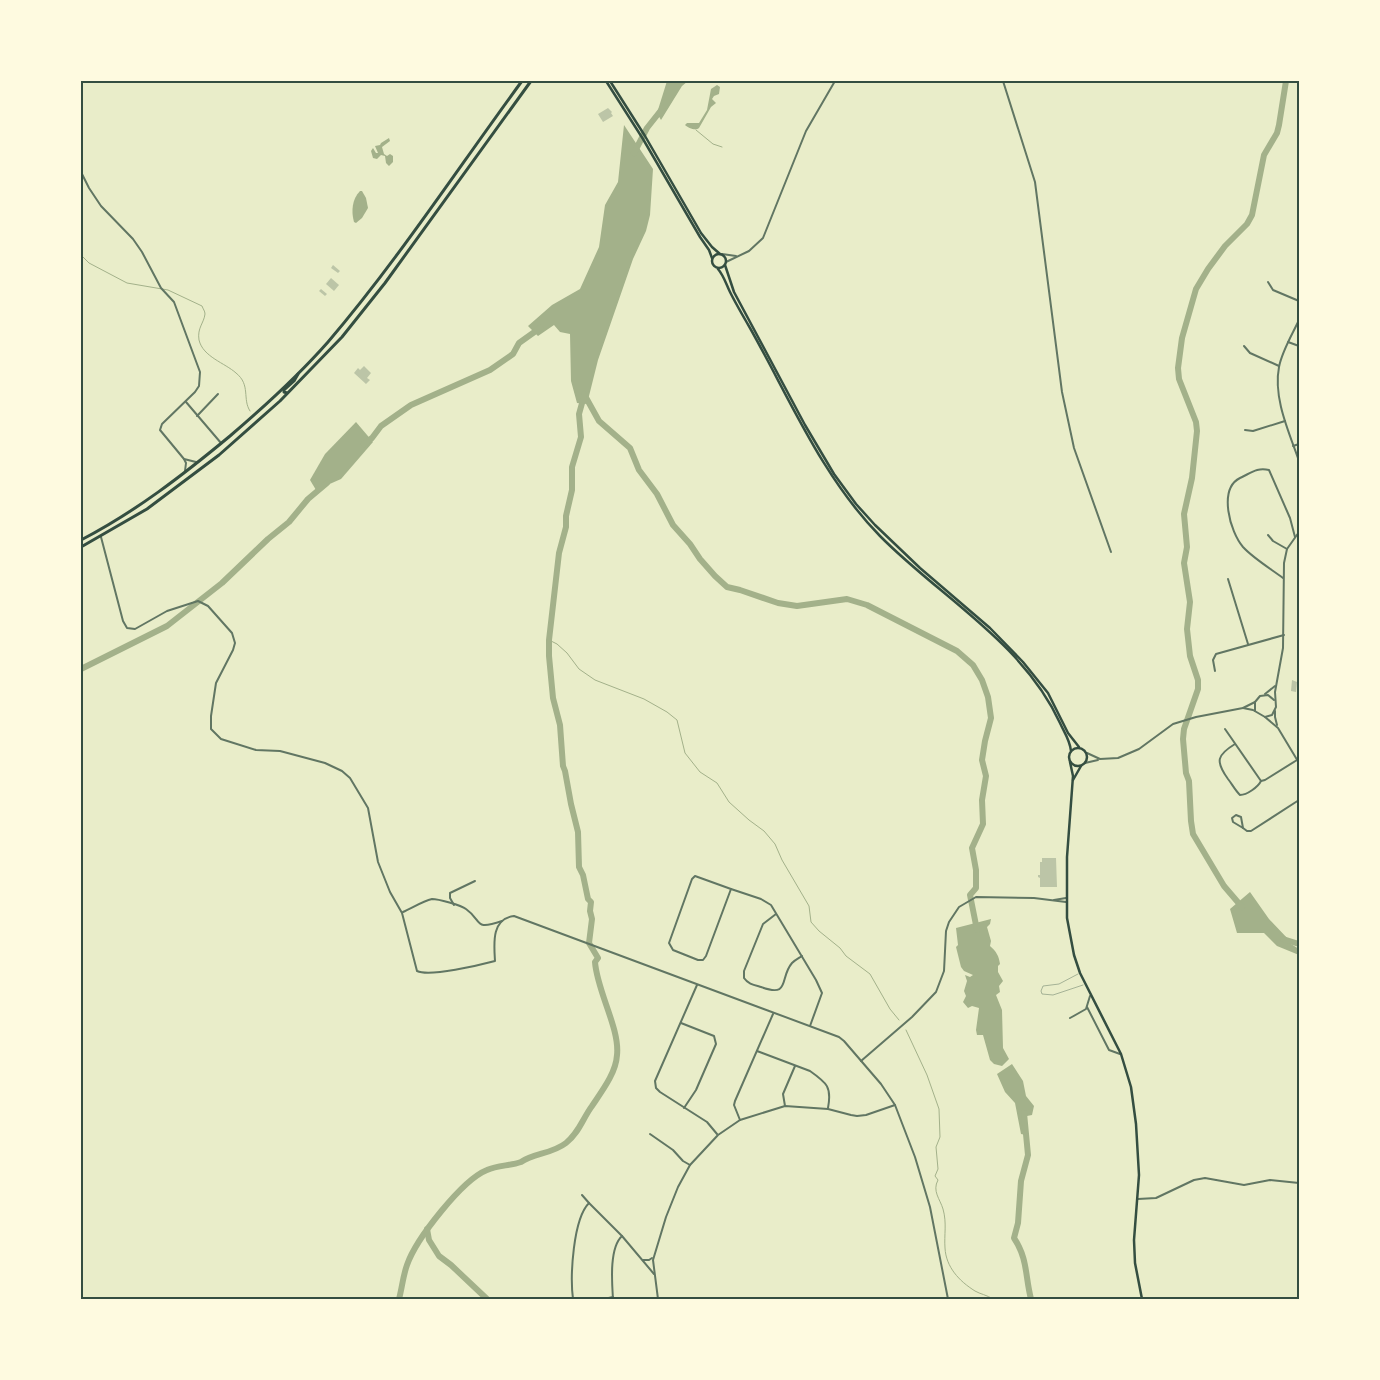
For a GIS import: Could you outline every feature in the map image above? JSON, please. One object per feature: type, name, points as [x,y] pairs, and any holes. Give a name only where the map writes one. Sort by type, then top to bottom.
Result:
[{"type":"highway","points":[[81,540],[130,512],[184,474],[262,408],[328,342],[402,248],[522,81]]},
{"type":"highway","points":[[81,547],[146,509],[188,479],[247,432],[342,337],[385,283],[530,82]]},
{"type":"highway","points":[[287,393],[284,390],[294,381],[298,373]]},
{"type":"main road","points":[[606,81],[644,137],[701,233],[712,247],[726,258],[734,292],[805,425],[834,474],[856,504],[875,524],[926,574],[990,628],[1023,662],[1048,693],[1068,734],[1086,753],[1087,760],[1081,766],[1072,784]]},
{"type":"main road","points":[[610,81],[635,123]]},
{"type":"main road","points":[[644,137],[709,250],[712,264],[722,274],[730,294],[770,364],[802,426],[833,478],[859,513],[898,554],[986,630],[1020,663],[1039,685],[1049,702],[1068,740],[1071,751]]},
{"type":"main road","points":[[712,258],[716,254],[721,254]]},
{"type":"main road","points":[[718,268],[726,264]]},
{"type":"main road","points":[[1079,747],[1071,751],[1068,756],[1072,771],[1072,784],[1066,900],[1067,918],[1072,949],[1080,972],[1090,996],[1120,1054],[1130,1087],[1135,1116],[1139,1175],[1134,1240],[1142,1299]]},
{"type":"main road","points":[[1070,762],[1075,766],[1081,766]]},
{"type":"street","points":[[726,264],[749,251],[763,238],[806,130],[835,81]]},
{"type":"street","points":[[1003,81],[1035,182],[1062,392],[1074,448],[1111,552]]},
{"type":"street","points":[[81,172],[101,206],[134,239],[161,288],[174,302],[197,365],[200,378],[195,392],[160,428],[161,433],[184,459],[186,463],[184,474]]},
{"type":"street","points":[[721,254],[739,256]]},
{"type":"street","points":[[1268,282],[1273,290],[1299,301]]},
{"type":"street","points":[[1299,320],[1279,366],[1279,398],[1299,461]]},
{"type":"street","points":[[1288,342],[1299,346]]},
{"type":"street","points":[[1244,346],[1250,353],[1279,366]]},
{"type":"street","points":[[197,416],[218,394]]},
{"type":"street","points":[[186,402],[222,443]]},
{"type":"street","points":[[1245,430],[1253,431],[1285,421]]},
{"type":"street","points":[[1293,446],[1299,444]]},
{"type":"street","points":[[184,459],[194,462],[199,461]]},
{"type":"street","points":[[1283,578],[1244,548],[1236,536],[1227,498],[1236,480],[1261,468],[1269,470],[1290,518],[1295,537]]},
{"type":"street","points":[[1235,744],[1222,753],[1219,761],[1220,769],[1238,793],[1242,795],[1245,795],[1259,785],[1261,781],[1298,761],[1278,728],[1275,717],[1275,701],[1276,684],[1282,662],[1284,635],[1283,578],[1287,549],[1299,532]]},
{"type":"street","points":[[1268,535],[1273,541],[1287,549]]},
{"type":"street","points":[[101,537],[123,621],[127,628],[135,629],[167,611],[198,602],[208,606],[232,633],[235,643],[216,683],[211,716],[211,728],[221,739],[256,750],[280,751],[325,763],[342,771],[350,778],[368,808],[378,862],[382,874],[402,912],[416,970],[424,974],[464,969],[495,961],[494,933],[504,920]]},
{"type":"street","points":[[1228,579],[1248,644]]},
{"type":"street","points":[[1216,670],[1213,660],[1216,654],[1284,635]]},
{"type":"street","points":[[1085,763],[1100,759],[1118,758],[1130,754],[1166,728],[1178,723],[1196,717],[1244,708],[1255,702],[1276,684]]},
{"type":"street","points":[[1264,695],[1272,697],[1275,701]]},
{"type":"street","points":[[1255,702],[1254,707],[1257,713]]},
{"type":"street","points":[[1244,708],[1265,717],[1278,728]]},
{"type":"street","points":[[1265,717],[1272,715],[1275,710]]},
{"type":"street","points":[[1225,730],[1261,781]]},
{"type":"street","points":[[1086,753],[1100,759]]},
{"type":"street","points":[[1243,828],[1241,816],[1234,816],[1233,822],[1243,828],[1248,831],[1251,831],[1299,800]]},
{"type":"street","points":[[731,889],[705,958],[698,960],[670,948],[669,940],[693,878],[697,876],[768,903],[802,956],[822,993],[810,1026]]},
{"type":"street","points":[[454,905],[450,898],[450,893],[475,881]]},
{"type":"street","points":[[862,1061],[912,1017],[936,992],[944,971],[946,931],[949,922],[960,907],[976,897],[1066,900]]},
{"type":"street","points":[[402,912],[431,900],[465,908],[482,925],[494,924],[514,916],[839,1037],[862,1061],[885,1089],[895,1105],[915,1157],[930,1207],[948,1299]]},
{"type":"street","points":[[776,914],[763,924],[744,971],[744,978],[748,983],[776,991],[781,988],[791,964],[802,956]]},
{"type":"street","points":[[697,984],[655,1081],[655,1085],[660,1092],[707,1122],[718,1135]]},
{"type":"street","points":[[1070,1018],[1087,1007],[1090,996]]},
{"type":"street","points":[[1087,1007],[1109,1050],[1120,1054]]},
{"type":"street","points":[[740,1120],[734,1106],[773,1013]]},
{"type":"street","points":[[681,1023],[714,1036],[716,1039],[716,1044],[696,1090],[684,1108]]},
{"type":"street","points":[[757,1051],[810,1071],[830,1089],[831,1095],[828,1109]]},
{"type":"street","points":[[785,1106],[783,1094],[795,1065]]},
{"type":"street","points":[[658,1299],[653,1260],[678,1187],[690,1165],[718,1135],[740,1120],[785,1106],[828,1109],[857,1116],[866,1115],[895,1105]]},
{"type":"street","points":[[650,1134],[690,1165]]},
{"type":"street","points":[[1138,1199],[1156,1198],[1194,1180],[1205,1178],[1244,1185],[1270,1180],[1299,1183]]},
{"type":"street","points":[[582,1195],[622,1236],[654,1274]]},
{"type":"street","points":[[573,1299],[572,1273],[575,1242],[581,1215],[589,1202]]},
{"type":"street","points":[[604,1299],[613,1298],[614,1253],[618,1239],[622,1236]]},
{"type":"street","points":[[643,1260],[651,1259],[654,1256]]},
{"type":"lane","points":[[1080,972],[1059,984],[1043,986],[1042,994],[1053,995],[1085,984]]},
{"type":"shaded area","points":[[667,81],[688,81],[682,86],[661,120],[657,113]]},
{"type":"shaded area","points":[[717,85],[720,87],[719,94],[712,99],[716,103],[711,107],[699,128],[694,129],[686,126],[687,123],[699,123],[707,110],[711,89]]},
{"type":"shaded area","points":[[624,125],[653,169],[650,215],[646,231],[633,259],[598,360],[587,404],[577,403],[571,381],[570,334],[560,332],[554,325],[538,336],[528,326],[552,305],[580,289],[599,247],[605,205],[618,182]]},
{"type":"shaded area","points":[[389,138],[390,141],[382,147],[384,154],[393,156],[393,162],[389,166],[386,163],[385,156],[381,155],[377,159],[373,158],[371,151],[373,148],[378,153],[375,146],[380,145]]},
{"type":"shaded area","points":[[362,191],[366,198],[368,208],[362,218],[356,223],[354,222],[352,209],[355,198]]},
{"type":"shaded area","points":[[356,422],[373,442],[341,479],[316,490],[310,480],[325,454]]},
{"type":"shaded area","points":[[1250,892],[1269,919],[1291,944],[1299,949],[1299,955],[1277,946],[1264,933],[1237,933],[1230,909]]},
{"type":"shaded area","points":[[991,919],[987,927],[991,941],[990,946],[998,956],[1000,964],[998,972],[1003,981],[999,986],[1000,992],[996,995],[1002,1010],[1003,1048],[1009,1059],[1002,1066],[994,1064],[990,1060],[983,1035],[977,1035],[979,1008],[972,1006],[968,1008],[963,1002],[966,996],[964,991],[967,981],[965,975],[970,977],[973,975],[964,971],[961,967],[956,947],[958,945],[956,928]]},
{"type":"shaded area","points":[[1012,1064],[1023,1081],[1026,1096],[1034,1106],[1032,1115],[1027,1116],[1023,1121],[1026,1127],[1026,1135],[1021,1134],[1015,1103],[1005,1092],[997,1074]]},
{"type":"building","points":[[608,108],[613,116],[603,122],[598,114]]},
{"type":"building","points":[[333,265],[340,271],[338,273],[331,268]]},
{"type":"building","points":[[331,278],[339,285],[334,291],[326,284]]},
{"type":"building","points":[[321,289],[327,294],[325,296],[319,291]]},
{"type":"building","points":[[364,366],[371,373],[367,378],[370,380],[366,384],[354,373],[358,368],[360,370]]},
{"type":"building","points":[[1292,680],[1297,682],[1296,692],[1291,691]]},
{"type":"building","points":[[1042,858],[1056,858],[1057,887],[1040,887],[1038,875],[1040,875],[1040,862],[1042,862]]},
{"type":"waterway","points":[[1242,907],[1224,886],[1193,834],[1191,821],[1189,781],[1186,773],[1183,739],[1184,729],[1198,689],[1198,680],[1190,656],[1187,629],[1190,602],[1184,563],[1187,547],[1184,514],[1192,478],[1197,431],[1196,422],[1179,379],[1178,368],[1182,338],[1196,289],[1225,246],[1247,224],[1252,215],[1264,155],[1277,133],[1286,81]]},
{"type":"waterway","points":[[634,153],[647,128],[662,109]]},
{"type":"waterway","points":[[696,130],[713,144],[722,147]]},
{"type":"waterway","points":[[81,255],[89,263],[127,283],[168,290],[202,306],[205,314],[199,332],[201,346],[241,378],[250,411]]},
{"type":"waterway","points":[[364,444],[372,438],[381,426],[411,405],[490,370],[513,354],[519,343],[540,328]]},
{"type":"waterway","points":[[584,394],[599,421],[630,448],[639,470],[657,494],[673,525],[700,559],[727,587],[778,603],[797,606],[847,599],[867,605],[957,651],[973,665],[982,680],[988,697],[991,718],[982,760],[986,776],[982,800],[983,824],[972,848],[976,870],[976,888],[970,895],[977,930]]},
{"type":"waterway","points":[[399,1299],[406,1269],[412,1254],[430,1226],[453,1198],[465,1185],[487,1170],[521,1162],[561,1147],[566,1143],[578,1130],[604,1088],[616,1062],[617,1045],[597,973],[595,962],[598,958],[589,943],[592,919],[590,911],[591,902],[588,899],[583,875],[579,867],[578,832],[563,766],[560,725],[553,698],[549,656],[549,640],[559,553],[566,527],[566,516],[572,490],[572,467],[581,437],[579,414],[584,396]]},
{"type":"waterway","points":[[81,669],[167,626],[222,583],[268,539],[289,522],[308,499],[327,483]]},
{"type":"waterway","points":[[549,640],[557,644],[567,653],[579,669],[595,680],[644,699],[677,720],[685,753],[700,772],[717,783],[729,802],[764,831],[775,844],[782,860],[809,906],[811,922],[840,948],[846,956],[870,974],[890,1009],[899,1020]]},
{"type":"waterway","points":[[1283,939],[1299,944]]},
{"type":"waterway","points":[[906,1030],[927,1075],[939,1109],[940,1137],[936,1147],[938,1169],[935,1176],[938,1180],[936,1191],[944,1214],[946,1255],[954,1273],[964,1283],[975,1291],[993,1299]]},
{"type":"waterway","points":[[1024,1113],[1028,1155],[1021,1181],[1018,1223],[1014,1238],[1024,1260],[1031,1299]]},
{"type":"waterway","points":[[427,1229],[429,1240],[439,1256],[487,1299]]}]
